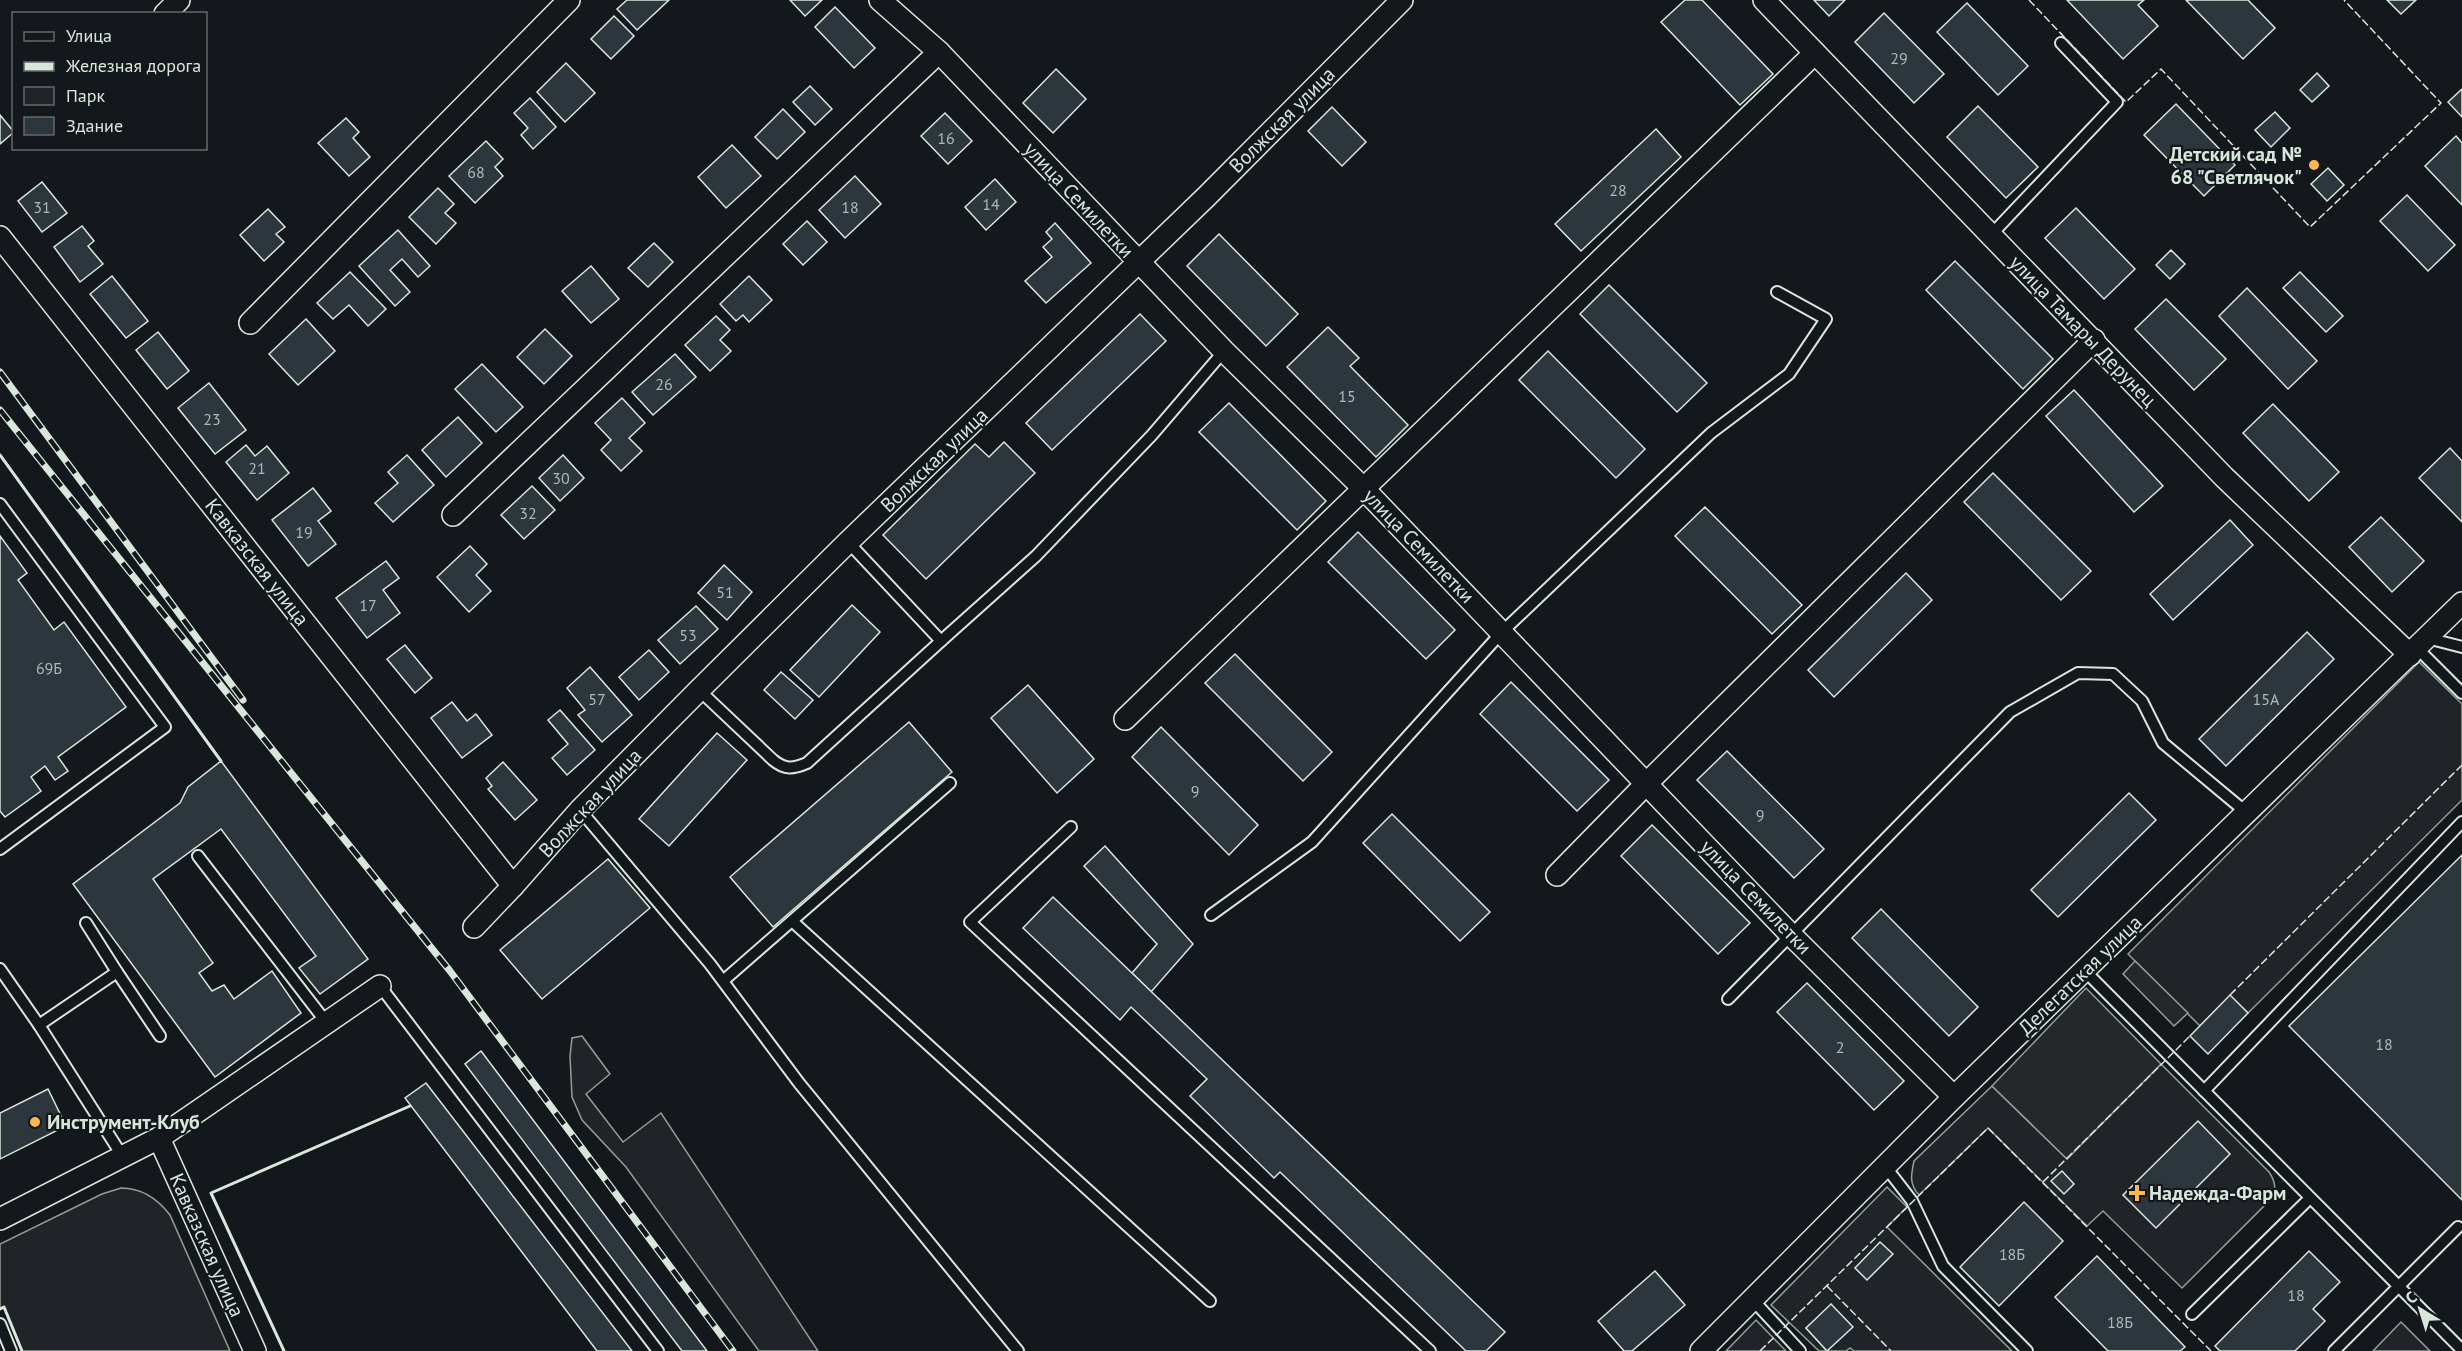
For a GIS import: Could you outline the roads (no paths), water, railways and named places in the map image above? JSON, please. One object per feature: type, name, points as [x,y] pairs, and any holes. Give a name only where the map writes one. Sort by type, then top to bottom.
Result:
[{"type":"street","points":[[167,12],[179,0]]},
{"type":"street","points":[[250,323],[568,0]]},
{"type":"street","name":"улица Семилетки","points":[[880,0],[939,52],[1139,263],[1224,351],[1364,489],[1790,934],[1954,1097]]},
{"type":"street","name":"Волжская улица","points":[[474,927],[580,810],[699,690],[848,542],[1139,263],[1402,0]]},
{"type":"street","name":"улица Тамары Дерунец","points":[[1764,0],[1990,237],[2094,340],[2224,477],[2418,647]]},
{"type":"street","points":[[453,515],[939,52]]},
{"type":"street","points":[[1125,719],[1815,53]]},
{"type":"street","name":"Кавказская улица","points":[[0,237],[513,886]]},
{"type":"street","points":[[1557,875],[2094,340]]},
{"type":"street","name":"Делегатская улица","points":[[1701,1351],[1954,1097],[2462,603]]},
{"type":"street","points":[[0,1219],[159,1138],[380,986]]},
{"type":"street","name":"Кавказская улица","points":[[159,1138],[255,1351]]},
{"type":"lane","points":[[1990,237],[2116,102],[2061,43]]},
{"type":"lane","points":[[1211,915],[1312,842],[1502,632],[1711,433],[1789,374],[1826,319],[1777,292]]},
{"type":"lane","points":[[699,690],[773,760],[787,768],[795,768],[807,763],[1036,556],[1152,435],[1224,351]]},
{"type":"lane","points":[[0,504],[165,728],[0,849]]},
{"type":"lane","points":[[848,542],[941,641]]},
{"type":"lane","points":[[2418,647],[2462,647]]},
{"type":"lane","points":[[2418,647],[2462,693]]},
{"type":"lane","points":[[1728,999],[2010,712],[2078,673],[2113,674],[2142,701],[2163,743],[2247,813]]},
{"type":"lane","points":[[723,981],[950,783]]},
{"type":"lane","points":[[580,810],[723,981],[799,1083],[1018,1351]]},
{"type":"lane","points":[[2204,1091],[2462,822]]},
{"type":"lane","points":[[1071,827],[970,922],[1430,1351]]},
{"type":"lane","points":[[198,856],[326,1022]]},
{"type":"lane","points":[[792,921],[1210,1301]]},
{"type":"lane","points":[[86,923],[160,1036]]},
{"type":"lane","points":[[0,969],[39,1025],[123,1157]]},
{"type":"lane","points":[[2085,971],[2462,1350]]},
{"type":"lane","points":[[39,1025],[117,972]]},
{"type":"lane","points":[[380,986],[658,1351]]},
{"type":"lane","points":[[1885,1166],[1912,1201],[1943,1266],[2027,1351]]},
{"type":"lane","points":[[2192,1314],[2309,1198]]},
{"type":"lane","points":[[2334,1351],[2458,1227]]},
{"type":"lane","points":[[1752,1299],[1800,1351]]},
{"type":"lane","points":[[0,1324],[11,1351]]},
{"type":"railway","points":[[0,372],[243,700]]},
{"type":"railway","points":[[0,410],[450,971],[733,1351]]},
{"type":"place","name":"Детский сад № 68 \"Светлячок\"","points":[[2314,165]]},
{"type":"place","name":"Инструмент-Клуб","points":[[35,1122]]},
{"type":"place","name":"Надежда-Фарм","points":[[2137,1193]]}]
